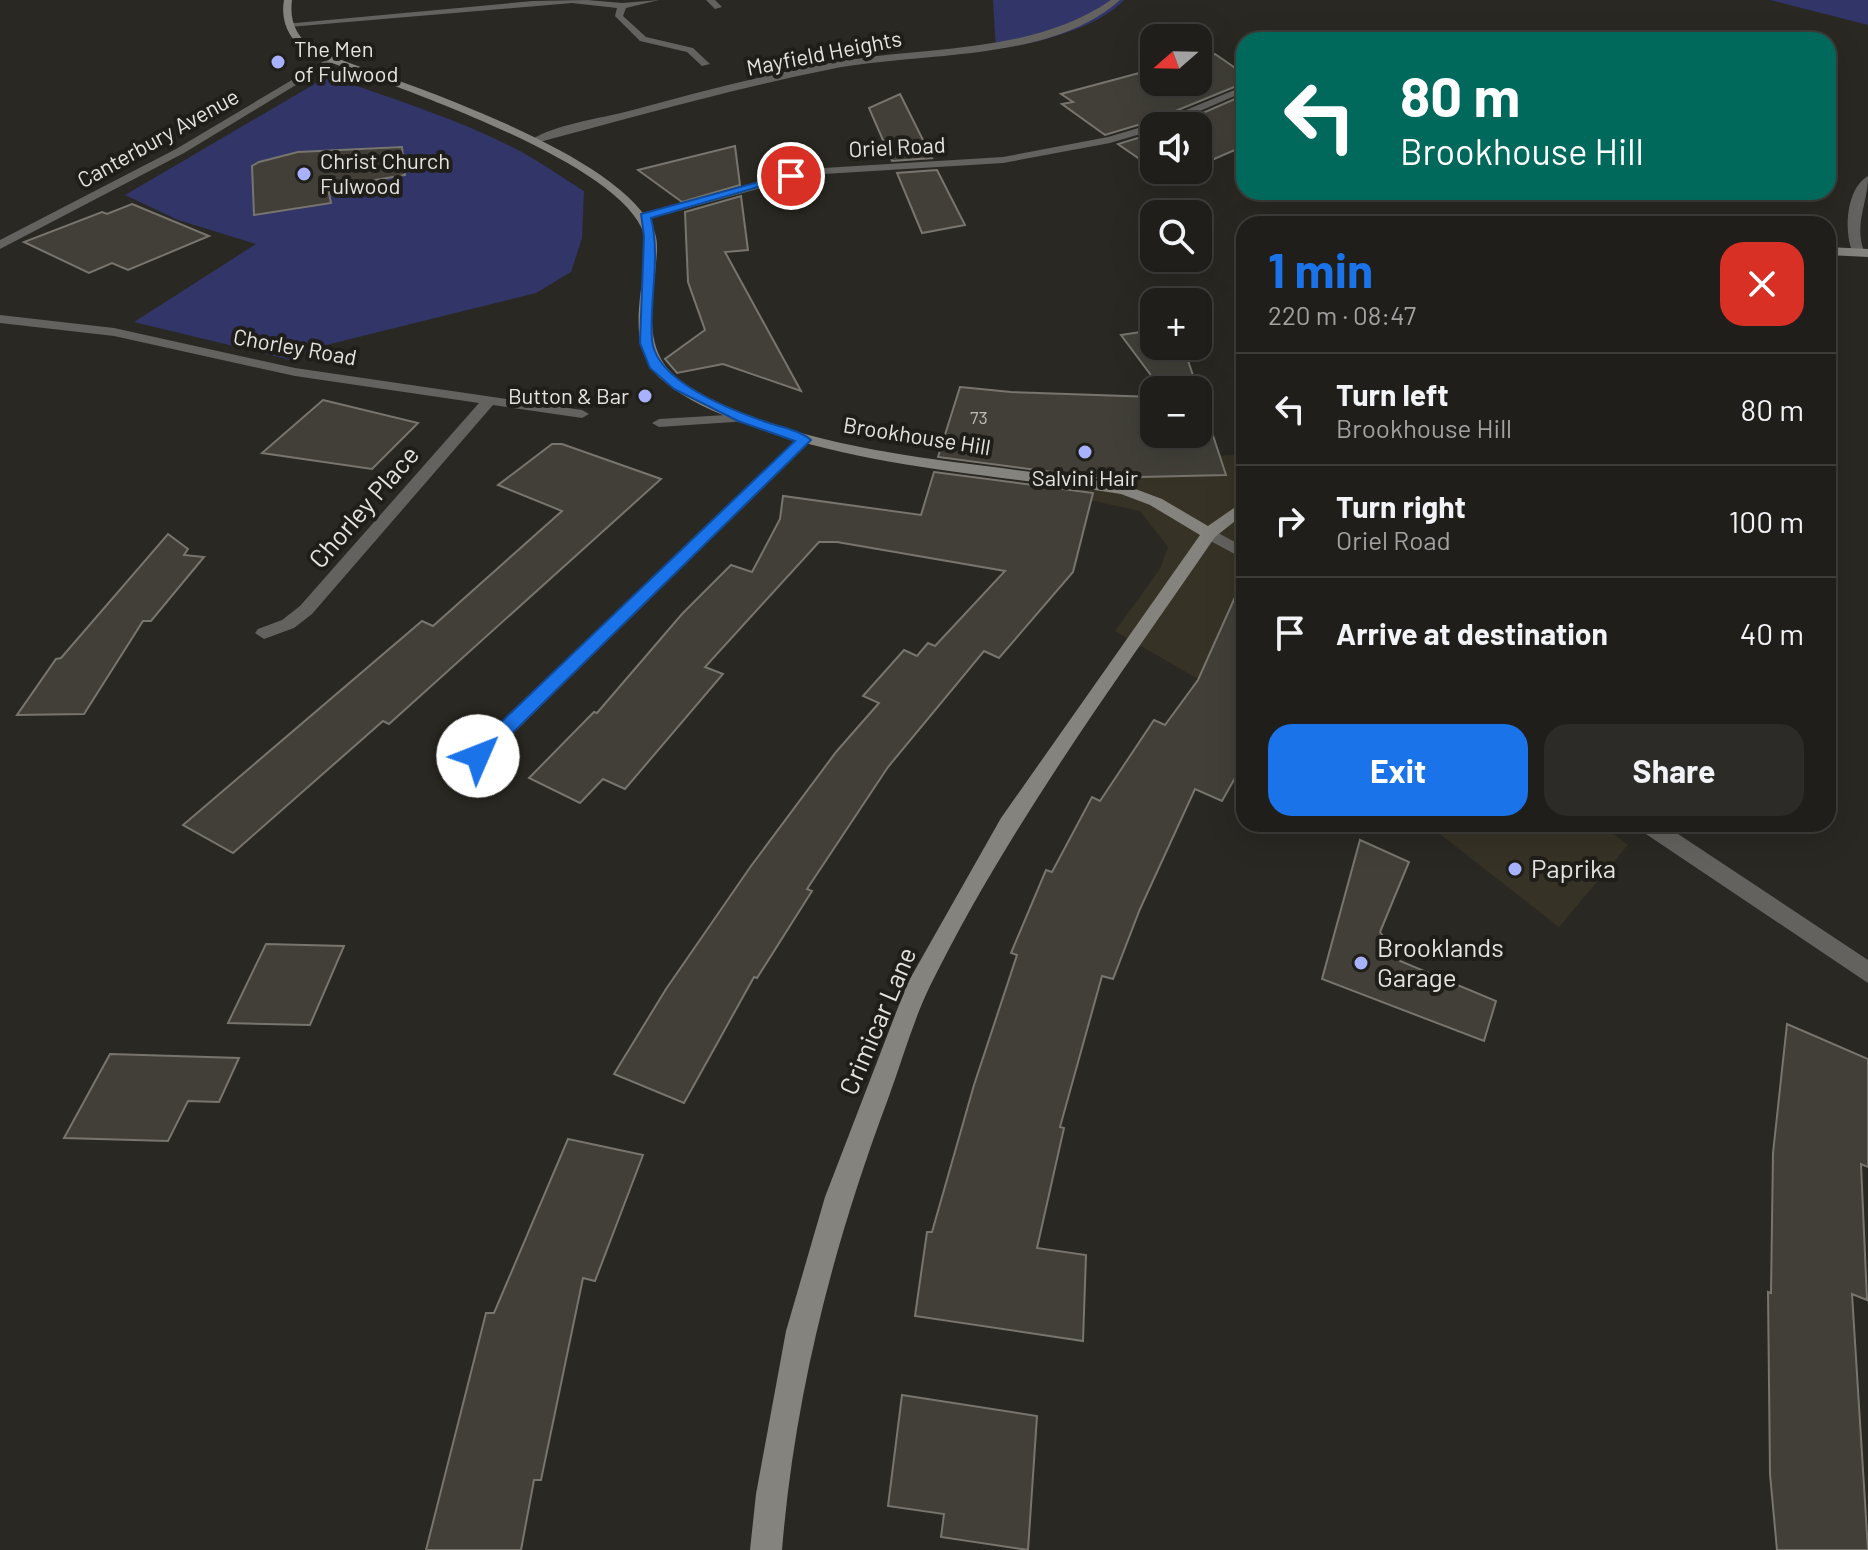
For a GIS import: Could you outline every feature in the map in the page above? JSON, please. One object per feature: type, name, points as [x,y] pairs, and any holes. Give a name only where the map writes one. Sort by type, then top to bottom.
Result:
[{"type":"street","points":[[288,0],[285,11],[299,44],[332,60],[536,140],[594,173],[645,217]]},
{"type":"street","points":[[289,24],[460,8],[590,1],[622,6],[655,0]]},
{"type":"street","name":"Mayfield Heights","points":[[536,140],[616,116],[829,66],[904,54],[1011,44],[1074,24],[1116,0]]},
{"type":"street","points":[[622,6],[619,16],[643,39],[690,50],[705,64]]},
{"type":"street","name":"Canterbury Avenue","points":[[0,245],[180,151],[332,60]]},
{"type":"street","name":"Oriel Road","points":[[1189,112],[1236,92]]},
{"type":"street","name":"Oriel Road","points":[[645,217],[807,172],[946,166],[1003,160],[1110,140],[1140,131]]},
{"type":"street","points":[[1863,252],[1851,236],[1859,194],[1868,179]]},
{"type":"street","name":"Brookhouse Hill","points":[[645,217],[650,236],[646,343],[657,368],[691,394],[743,418],[804,440],[900,458],[1124,490],[1156,502],[1209,533]]},
{"type":"street","points":[[1836,251],[1863,252]]},
{"type":"street","name":"Chorley Road","points":[[0,319],[114,332],[295,372],[582,414]]},
{"type":"street","name":"Chorley Place","points":[[264,633],[288,624],[306,610],[490,400]]},
{"type":"street","points":[[659,423],[743,418]]},
{"type":"street","points":[[478,756],[804,440]]},
{"type":"street","points":[[1236,512],[1209,533],[1236,549]]},
{"type":"street","name":"Crimicar Lane","points":[[766,1550],[771,1494],[800,1331],[838,1197],[919,984],[1008,824],[1209,533]]},
{"type":"street","points":[[1659,832],[1868,973]]},
{"type":"shaded area","points":[[993,0],[1124,0],[1099,19],[1064,34],[996,49]]},
{"type":"shaded area","points":[[1770,0],[1868,0],[1868,25]]},
{"type":"shaded area","points":[[328,76],[473,129],[528,156],[584,191],[582,238],[571,272],[536,293],[314,348],[291,360],[134,322],[256,244],[178,220],[125,195]]},
{"type":"shaded area","points":[[1056,431],[1140,444],[1140,448],[1167,448],[1236,458],[1236,696],[1198,679],[1115,631],[1160,569],[1168,547],[1140,511],[1048,491]]},
{"type":"shaded area","points":[[1437,832],[1611,832],[1628,845],[1559,927]]},
{"type":"building","points":[[1212,55],[1236,68],[1236,86],[1173,112],[1140,112],[1140,124],[1105,135],[1062,104],[1073,102],[1061,94],[1140,73],[1140,96],[1212,96]]},
{"type":"building","points":[[900,94],[932,158],[892,161],[869,108]]},
{"type":"building","points":[[1236,98],[1236,149],[1212,160],[1212,112],[1205,112]]},
{"type":"building","points":[[1140,137],[1140,159],[1118,144]]},
{"type":"building","points":[[735,146],[740,185],[682,202],[638,170]]},
{"type":"building","name":"Christ Church Fulwood","points":[[402,147],[405,175],[328,188],[331,203],[254,215],[252,166],[259,162],[298,152]]},
{"type":"building","points":[[937,170],[965,225],[922,233],[897,173]]},
{"type":"building","points":[[741,196],[748,250],[725,252],[801,391],[723,364],[677,373],[665,359],[705,330],[688,282],[685,212]]},
{"type":"building","points":[[132,204],[209,236],[128,270],[112,263],[89,273],[24,242],[102,212],[107,214]]},
{"type":"building","points":[[1140,332],[1140,360],[1188,360],[1193,376],[1152,376],[1121,335]]},
{"type":"building","points":[[960,387],[1140,397],[1140,448],[1212,448],[1212,432],[1226,475],[1097,478],[938,457]]},
{"type":"building","points":[[323,400],[418,423],[372,469],[262,453]]},
{"type":"building","points":[[552,444],[562,444],[661,479],[389,724],[383,721],[233,853],[183,825],[422,621],[433,626],[562,511],[498,485]]},
{"type":"building","points":[[934,472],[1093,493],[1073,572],[999,658],[984,651],[888,767],[807,889],[812,891],[757,978],[754,977],[684,1103],[614,1074],[666,989],[751,866],[836,752],[879,703],[863,696],[904,650],[917,656],[928,643],[935,646],[1005,571],[837,542],[819,542],[705,667],[723,674],[625,789],[603,779],[580,803],[529,778],[594,712],[597,713],[682,614],[731,565],[752,572],[780,519],[783,496],[921,515]]},
{"type":"building","points":[[168,534],[188,549],[184,555],[204,557],[151,621],[143,621],[84,714],[17,715],[56,659],[61,658]]},
{"type":"building","points":[[1236,595],[1236,776],[1222,801],[1195,789],[1140,909],[1113,979],[1102,976],[1060,1127],[1064,1128],[1037,1248],[1086,1255],[1083,1341],[915,1316],[927,1232],[932,1232],[974,1085],[1017,955],[1011,953],[1046,870],[1052,872],[1092,797],[1100,801],[1154,720],[1165,725],[1198,680]]},
{"type":"building","points":[[1360,840],[1409,862],[1380,932],[1400,961],[1496,1001],[1484,1041],[1322,979]]},
{"type":"building","points":[[266,944],[344,946],[310,1025],[228,1023]]},
{"type":"building","points":[[1787,1024],[1868,1059],[1868,1167],[1861,1164],[1867,1300],[1852,1294],[1868,1550],[1777,1550],[1770,1474],[1768,1292],[1771,1293],[1773,1153]]},
{"type":"building","points":[[110,1054],[239,1058],[219,1102],[188,1101],[168,1141],[64,1138]]},
{"type":"building","points":[[568,1139],[643,1155],[595,1281],[583,1278],[541,1480],[534,1480],[521,1550],[426,1550],[486,1313],[494,1313]]},
{"type":"building","points":[[902,1395],[1037,1416],[1028,1550],[941,1537],[944,1514],[888,1506]]},
{"type":"place","name":"The Men of Fulwood","points":[[278,62]]},
{"type":"place","name":"Christ Church Fulwood","points":[[304,174]]},
{"type":"place","name":"Button & Bar","points":[[645,396]]},
{"type":"place","name":"Salvini Hair","points":[[1085,452]]},
{"type":"place","name":"Paprika","points":[[1515,869]]},
{"type":"place","name":"Brooklands Garage","points":[[1361,963]]},
{"type":"route","points":[[478,756],[804,440],[743,418],[678,386],[657,368],[646,343],[650,236],[645,217],[791,176]]}]
